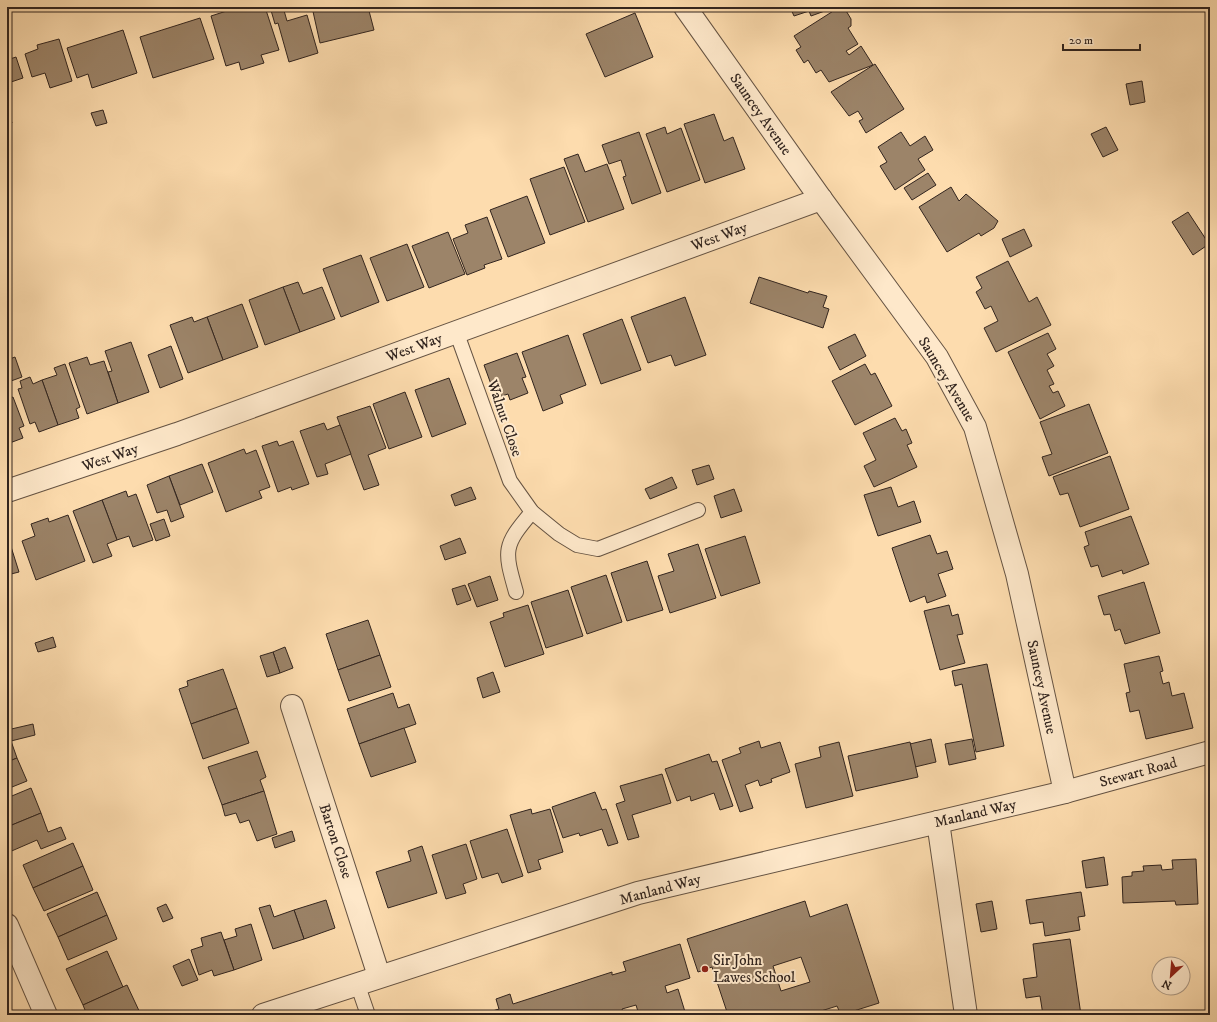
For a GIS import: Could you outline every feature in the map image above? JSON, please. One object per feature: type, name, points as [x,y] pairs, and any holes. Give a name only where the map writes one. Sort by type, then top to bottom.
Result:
[{"type":"street","name":"Sauncey Avenue","points":[[685,7],[821,199],[937,357],[975,427],[1018,574],[1065,792]]},
{"type":"street","name":"West Way","points":[[7,491],[177,434],[821,199]]},
{"type":"street","name":"Barton Close","points":[[292,706],[379,976]]},
{"type":"street","name":"Stewart Road","points":[[1065,792],[1210,752]]},
{"type":"street","name":"Manland Way","points":[[262,1015],[638,893],[1065,792]]},
{"type":"street","points":[[938,822],[966,1015]]},
{"type":"street","points":[[7,925],[46,1015]]},
{"type":"lane","name":"Walnut Close","points":[[456,331],[510,481],[532,512],[559,534],[577,545],[598,549],[698,510]]},
{"type":"lane","points":[[516,592],[507,561],[508,546],[514,533],[532,512]]},
{"type":"lane","points":[[357,983],[368,1015]]},
{"type":"building","points":[[239,7],[265,7],[279,50],[261,55],[264,63],[241,70],[239,62],[226,66],[211,16]]},
{"type":"building","points":[[270,7],[283,7],[287,21],[307,15],[318,53],[289,62],[278,23],[275,24]]},
{"type":"building","points":[[312,7],[368,7],[374,30],[320,43]]},
{"type":"building","points":[[374,7],[385,7],[386,8],[375,11]]},
{"type":"building","points":[[790,7],[833,8],[811,16],[809,11],[794,16]]},
{"type":"building","points":[[838,8],[845,9],[851,19],[851,26],[848,28],[858,44],[846,51],[849,55],[861,46],[873,65],[829,82],[821,70],[816,73],[808,60],[804,63],[796,50],[801,47],[794,36]]},
{"type":"building","points":[[635,13],[653,57],[605,77],[586,34]]},
{"type":"building","points":[[200,18],[214,59],[153,78],[140,37]]},
{"type":"building","points":[[123,30],[137,73],[92,88],[88,74],[77,78],[67,48]]},
{"type":"building","points":[[59,39],[72,81],[50,88],[45,73],[32,77],[25,54],[38,49],[37,45]]},
{"type":"building","points":[[16,57],[23,78],[11,82],[7,71],[7,60]]},
{"type":"building","points":[[875,64],[904,109],[866,133],[859,121],[863,119],[858,111],[849,116],[831,92]]},
{"type":"building","points":[[1142,81],[1145,102],[1130,105],[1126,84]]},
{"type":"building","points":[[7,107],[12,123],[7,124]]},
{"type":"building","points":[[103,110],[107,123],[96,126],[91,113]]},
{"type":"building","points":[[714,114],[724,141],[733,137],[745,169],[705,183],[684,124]]},
{"type":"building","points":[[665,127],[667,134],[681,128],[700,180],[667,192],[646,134]]},
{"type":"building","points":[[1106,127],[1118,150],[1103,157],[1091,134]]},
{"type":"building","points":[[639,132],[661,193],[632,204],[623,177],[626,176],[621,160],[609,164],[602,145]]},
{"type":"building","points":[[901,132],[910,146],[925,136],[933,150],[918,159],[925,170],[895,190],[880,166],[887,162],[878,147]]},
{"type":"building","points":[[578,154],[585,172],[607,164],[624,209],[588,222],[564,159]]},
{"type":"building","points":[[564,167],[585,222],[550,235],[530,179]]},
{"type":"building","points":[[928,173],[936,185],[912,200],[904,188]]},
{"type":"building","points":[[951,187],[959,201],[966,194],[998,221],[994,228],[981,236],[979,233],[947,252],[919,207]]},
{"type":"building","points":[[527,196],[545,243],[508,257],[490,210]]},
{"type":"building","points":[[1188,212],[1209,244],[1193,255],[1172,222]]},
{"type":"building","points":[[487,217],[502,259],[484,265],[485,268],[467,275],[453,239],[468,233],[465,225]]},
{"type":"building","points":[[1024,229],[1032,246],[1010,257],[1002,239]]},
{"type":"building","points":[[448,232],[465,274],[429,288],[412,246]]},
{"type":"building","points":[[407,244],[424,287],[387,301],[370,258]]},
{"type":"building","points":[[361,255],[379,302],[341,317],[323,269]]},
{"type":"building","points":[[1008,261],[1029,302],[1037,297],[1051,325],[996,352],[984,328],[998,321],[991,306],[985,309],[976,292],[982,288],[976,277]]},
{"type":"building","points":[[759,277],[808,293],[809,291],[827,296],[823,307],[829,309],[823,328],[750,303]]},
{"type":"building","points":[[298,282],[303,294],[322,287],[335,319],[300,332],[283,287]]},
{"type":"building","points":[[283,287],[300,332],[265,345],[249,300]]},
{"type":"building","points":[[685,297],[706,355],[675,366],[671,355],[648,363],[631,317]]},
{"type":"building","points":[[242,304],[258,347],[223,360],[207,317]]},
{"type":"building","points":[[192,317],[194,322],[207,317],[223,360],[188,373],[170,325]]},
{"type":"building","points":[[622,319],[641,370],[601,384],[583,334]]},
{"type":"building","points":[[1048,333],[1056,349],[1047,354],[1054,366],[1047,370],[1054,384],[1049,386],[1053,393],[1058,391],[1065,406],[1040,419],[1008,352]]},
{"type":"building","points":[[855,334],[866,356],[840,370],[828,347]]},
{"type":"building","points":[[568,335],[586,385],[560,395],[563,403],[543,411],[522,352]]},
{"type":"building","points":[[131,342],[149,392],[118,403],[108,372],[112,371],[105,351]]},
{"type":"building","points":[[171,346],[183,379],[160,388],[148,355]]},
{"type":"building","points":[[517,353],[526,377],[522,378],[528,393],[510,400],[508,394],[496,398],[484,365]]},
{"type":"building","points":[[15,357],[22,377],[11,381],[7,370],[7,360]]},
{"type":"building","points":[[87,357],[90,365],[104,361],[118,403],[87,414],[69,363]]},
{"type":"building","points":[[65,364],[80,407],[76,409],[79,418],[58,425],[42,380],[57,375],[54,368]]},
{"type":"building","points":[[865,364],[871,375],[875,373],[892,406],[855,425],[832,381]]},
{"type":"building","points":[[30,377],[33,384],[42,380],[58,425],[39,432],[35,422],[30,424],[18,389],[22,388],[20,381]]},
{"type":"building","points":[[449,378],[466,424],[432,437],[415,390]]},
{"type":"building","points":[[405,392],[422,437],[389,449],[373,404]]},
{"type":"building","points":[[13,397],[24,426],[19,428],[23,438],[7,444],[7,399]]},
{"type":"building","points":[[1089,404],[1108,453],[1049,476],[1042,457],[1052,454],[1040,422]]},
{"type":"building","points":[[370,406],[386,448],[368,455],[379,485],[364,490],[337,417]]},
{"type":"building","points":[[895,418],[902,431],[906,429],[912,443],[907,445],[917,467],[874,487],[864,466],[876,460],[863,433]]},
{"type":"building","points":[[324,423],[327,430],[340,425],[351,454],[325,464],[328,474],[317,477],[300,431]]},
{"type":"building","points":[[277,441],[279,446],[293,441],[309,484],[292,490],[291,487],[278,492],[262,446]]},
{"type":"building","points":[[244,449],[246,454],[256,450],[270,487],[259,491],[262,498],[226,512],[208,463]]},
{"type":"building","points":[[1110,456],[1129,509],[1080,527],[1068,493],[1060,495],[1053,477]]},
{"type":"building","points":[[202,464],[213,492],[180,505],[169,476]]},
{"type":"building","points":[[709,465],[714,479],[697,485],[692,470]]},
{"type":"building","points":[[169,476],[184,517],[171,522],[167,510],[157,513],[147,485]]},
{"type":"building","points":[[672,477],[677,488],[650,499],[645,489]]},
{"type":"building","points":[[471,487],[476,499],[455,506],[451,495]]},
{"type":"building","points":[[891,487],[898,507],[914,501],[921,522],[878,536],[864,495]]},
{"type":"building","points":[[734,489],[742,511],[721,518],[714,496]]},
{"type":"building","points":[[126,491],[128,497],[136,494],[153,540],[133,547],[129,536],[117,540],[102,500]]},
{"type":"building","points":[[102,500],[117,540],[107,544],[112,556],[93,563],[73,511]]},
{"type":"building","points":[[68,515],[85,561],[36,580],[22,541],[35,536],[31,524],[48,518],[49,522]]},
{"type":"building","points":[[1131,516],[1149,564],[1123,574],[1122,570],[1102,577],[1098,565],[1091,567],[1084,547],[1089,545],[1085,532]]},
{"type":"building","points":[[164,519],[170,536],[156,541],[150,524]]},
{"type":"building","points":[[7,534],[19,572],[7,575]]},
{"type":"building","points":[[930,535],[937,554],[947,551],[953,569],[938,574],[946,596],[927,603],[925,596],[910,602],[892,548]]},
{"type":"building","points":[[745,536],[760,583],[721,596],[705,549]]},
{"type":"building","points":[[460,538],[466,553],[445,560],[440,546]]},
{"type":"building","points":[[698,544],[716,598],[670,613],[658,576],[674,571],[668,554]]},
{"type":"building","points":[[647,561],[663,610],[627,621],[611,573]]},
{"type":"building","points":[[606,575],[622,622],[587,634],[571,587]]},
{"type":"building","points":[[490,576],[498,600],[477,607],[468,584]]},
{"type":"building","points":[[1144,582],[1160,633],[1125,644],[1120,629],[1115,631],[1110,614],[1104,615],[1098,596]]},
{"type":"building","points":[[465,585],[471,600],[457,605],[452,589]]},
{"type":"building","points":[[568,590],[583,636],[546,648],[531,602]]},
{"type":"building","points":[[528,605],[544,654],[505,667],[490,622],[504,617],[503,613]]},
{"type":"building","points":[[949,605],[952,616],[958,614],[963,634],[957,635],[965,663],[940,670],[924,611]]},
{"type":"building","points":[[368,620],[380,655],[338,670],[326,634]]},
{"type":"building","points":[[53,637],[56,647],[38,652],[35,643]]},
{"type":"building","points":[[285,647],[293,668],[280,673],[273,652]]},
{"type":"building","points":[[273,652],[280,673],[267,677],[260,656]]},
{"type":"building","points":[[380,655],[391,687],[349,701],[338,670]]},
{"type":"building","points":[[1159,656],[1163,671],[1160,672],[1163,684],[1169,682],[1172,696],[1184,693],[1193,728],[1146,739],[1139,710],[1130,712],[1126,693],[1130,692],[1124,664]]},
{"type":"building","points":[[987,664],[1004,746],[976,752],[962,684],[955,686],[952,671]]},
{"type":"building","points":[[223,669],[237,708],[191,724],[179,689],[188,686],[187,681]]},
{"type":"building","points":[[493,672],[500,692],[483,698],[477,678]]},
{"type":"building","points":[[393,693],[398,708],[409,704],[416,724],[359,744],[347,709]]},
{"type":"building","points":[[237,708],[249,743],[203,759],[191,724]]},
{"type":"building","points":[[33,724],[35,735],[11,741],[17,758],[7,762],[7,730]]},
{"type":"building","points":[[404,728],[416,762],[371,777],[359,744]]},
{"type":"building","points":[[931,739],[936,762],[915,767],[910,744]]},
{"type":"building","points":[[972,739],[976,759],[949,765],[945,744]]},
{"type":"building","points":[[759,741],[761,748],[780,742],[790,772],[771,779],[772,782],[760,786],[758,780],[745,785],[753,808],[740,812],[722,760],[741,753],[739,748]]},
{"type":"building","points":[[839,742],[853,796],[806,808],[795,764],[821,757],[819,747]]},
{"type":"building","points":[[910,742],[918,777],[856,791],[848,756]]},
{"type":"building","points":[[257,751],[266,777],[260,780],[264,791],[222,805],[208,767]]},
{"type":"building","points":[[709,754],[712,762],[717,761],[733,806],[720,810],[714,793],[691,801],[690,796],[677,801],[665,769]]},
{"type":"building","points":[[17,758],[27,781],[7,789],[7,762]]},
{"type":"building","points":[[662,774],[671,803],[632,815],[639,837],[628,840],[616,804],[625,801],[620,786]]},
{"type":"building","points":[[31,788],[41,813],[7,827],[7,798]]},
{"type":"building","points":[[264,791],[277,834],[257,841],[249,820],[240,823],[236,813],[225,816],[222,805]]},
{"type":"building","points":[[595,792],[602,810],[606,809],[618,843],[608,846],[602,829],[580,836],[579,833],[563,838],[552,807]]},
{"type":"building","points":[[531,809],[532,814],[550,809],[563,852],[538,860],[541,869],[528,873],[510,815]]},
{"type":"building","points":[[41,813],[48,832],[61,827],[66,839],[41,849],[37,840],[7,853],[7,827]]},
{"type":"building","points":[[507,829],[523,876],[502,883],[498,873],[482,878],[470,841]]},
{"type":"building","points":[[292,831],[295,841],[275,848],[272,838]]},
{"type":"building","points":[[73,843],[83,866],[33,888],[23,865]]},
{"type":"building","points":[[466,844],[477,879],[463,884],[466,893],[446,899],[432,855]]},
{"type":"building","points":[[422,846],[437,893],[388,908],[376,872],[411,861],[408,851]]},
{"type":"building","points":[[1104,857],[1108,885],[1086,888],[1082,861]]},
{"type":"building","points":[[1196,859],[1198,904],[1176,905],[1175,901],[1123,903],[1122,877],[1132,876],[1132,872],[1144,871],[1143,866],[1161,865],[1162,870],[1173,869],[1172,860]]},
{"type":"building","points":[[83,866],[93,890],[44,911],[33,888]]},
{"type":"building","points":[[97,892],[107,915],[58,937],[47,914]]},
{"type":"building","points":[[1081,892],[1085,916],[1078,917],[1080,930],[1045,936],[1043,922],[1030,924],[1026,900]]},
{"type":"building","points":[[326,900],[335,928],[304,939],[294,910]]},
{"type":"building","points":[[805,901],[810,917],[847,904],[879,1003],[841,1015],[837,1006],[821,1011],[822,1015],[728,1015],[712,967],[698,972],[687,939]],"holes":[[[801,957],[810,982],[781,991],[773,966]]]},
{"type":"building","points":[[992,901],[997,929],[981,932],[976,904]]},
{"type":"building","points":[[166,904],[173,918],[163,922],[157,908]]},
{"type":"building","points":[[270,905],[274,917],[294,910],[304,939],[273,949],[259,908]]},
{"type":"building","points":[[107,915],[117,939],[68,960],[58,937]]},
{"type":"building","points":[[251,924],[262,960],[234,970],[224,940],[237,936],[235,929]]},
{"type":"building","points":[[221,932],[234,970],[214,976],[212,970],[199,975],[191,950],[203,946],[201,938]]},
{"type":"building","points":[[1070,939],[1081,1015],[1043,1015],[1040,996],[1026,998],[1023,979],[1037,977],[1033,944]]},
{"type":"building","points":[[680,944],[690,978],[665,986],[667,993],[678,989],[686,1015],[639,1015],[636,1005],[622,1009],[624,1015],[480,1015],[499,1009],[496,999],[510,994],[513,1004],[612,972],[612,975],[626,971],[623,962]]},
{"type":"building","points":[[107,951],[123,987],[83,1005],[66,969]]},
{"type":"building","points":[[189,959],[198,980],[182,986],[173,966]]},
{"type":"building","points":[[127,985],[141,1015],[87,1015],[83,1005]]},
{"type":"place","name":"Sir John Lawes School","points":[[705,969]]}]
